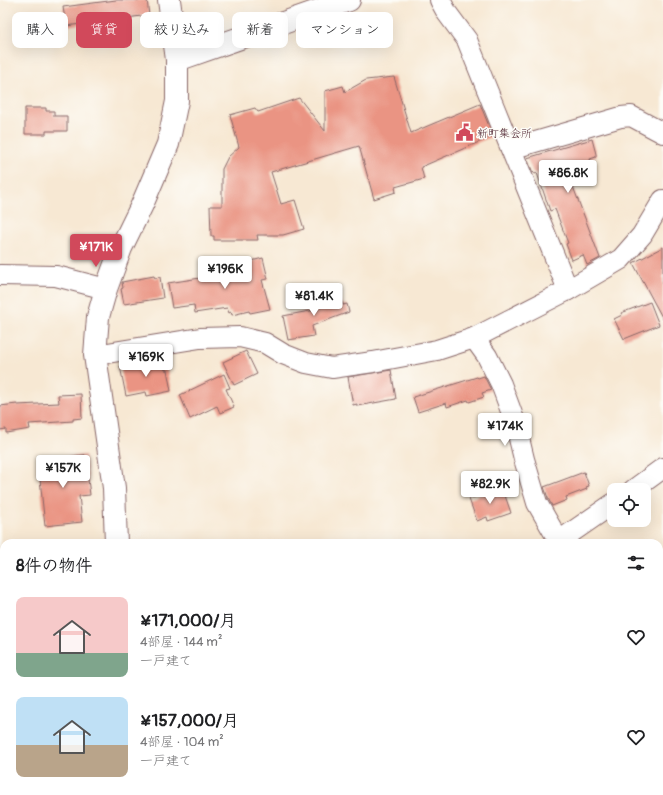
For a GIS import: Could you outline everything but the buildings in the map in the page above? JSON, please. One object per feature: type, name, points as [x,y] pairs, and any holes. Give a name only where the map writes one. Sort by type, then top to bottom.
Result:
[{"type":"street","points":[[116,539],[114,488],[95,355],[98,317],[106,289],[122,248],[168,144],[177,102],[177,60],[169,0]]},
{"type":"street","points":[[177,60],[349,0]]},
{"type":"street","points":[[440,0],[447,13],[467,40],[568,290]]},
{"type":"street","points":[[510,149],[621,117],[631,116],[663,133]]},
{"type":"street","points":[[95,355],[200,338],[240,337],[265,342],[283,354],[306,363],[332,368],[437,350],[474,338],[568,290],[621,259],[642,235],[663,200]]},
{"type":"street","points":[[0,275],[56,276],[106,289]]},
{"type":"street","points":[[474,338],[487,356],[501,384],[515,422],[537,503],[557,539]]},
{"type":"street","points":[[643,483],[663,468]]},
{"type":"street","points":[[563,539],[607,508]]},
{"type":"place","name":"新町集会所","points":[[464,133]]}]
